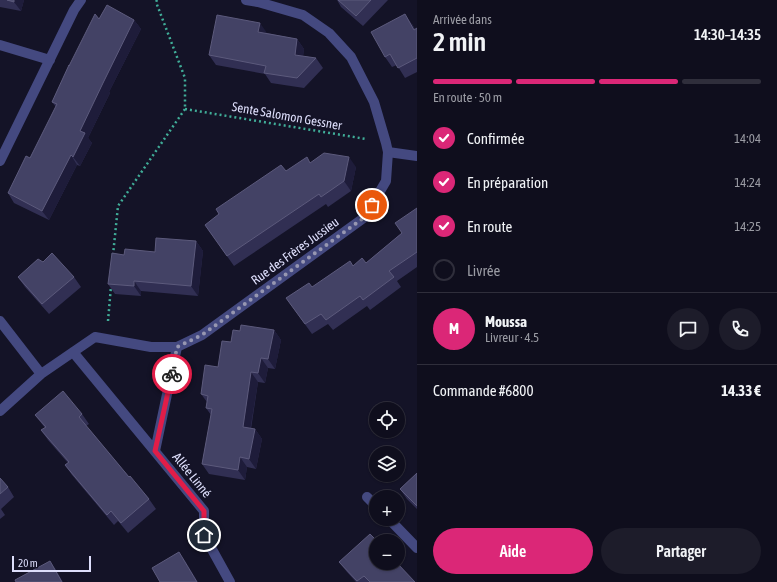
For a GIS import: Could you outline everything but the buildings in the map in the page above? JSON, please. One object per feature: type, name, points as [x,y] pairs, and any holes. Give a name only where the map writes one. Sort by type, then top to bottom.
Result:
[{"type":"street","points":[[0,161],[74,10],[81,0]]},
{"type":"street","name":"Rue des Frères Jussieu","points":[[0,411],[41,374],[95,337],[151,348],[177,347],[202,335],[365,217],[386,181],[387,147],[374,102],[351,57],[329,34],[303,14],[246,0]]},
{"type":"street","points":[[0,45],[50,60]]},
{"type":"street","points":[[387,147],[417,156]]},
{"type":"street","points":[[0,321],[41,374]]},
{"type":"street","points":[[155,451],[177,347]]},
{"type":"street","name":"Allée Linné","points":[[73,352],[204,511],[204,535],[230,582]]},
{"type":"street","points":[[396,526],[417,548]]},
{"type":"path","points":[[113,261],[118,206],[185,109],[184,78],[156,2],[157,0]]},
{"type":"path","name":"Sente Salomon Gessner","points":[[185,109],[387,147]]},
{"type":"path","points":[[106,339],[111,284]]},
{"type":"way so far","points":[[172,374],[177,347],[202,335],[365,217],[372,205]]},
{"type":"route","points":[[172,374],[155,451],[204,511],[204,535]]}]
